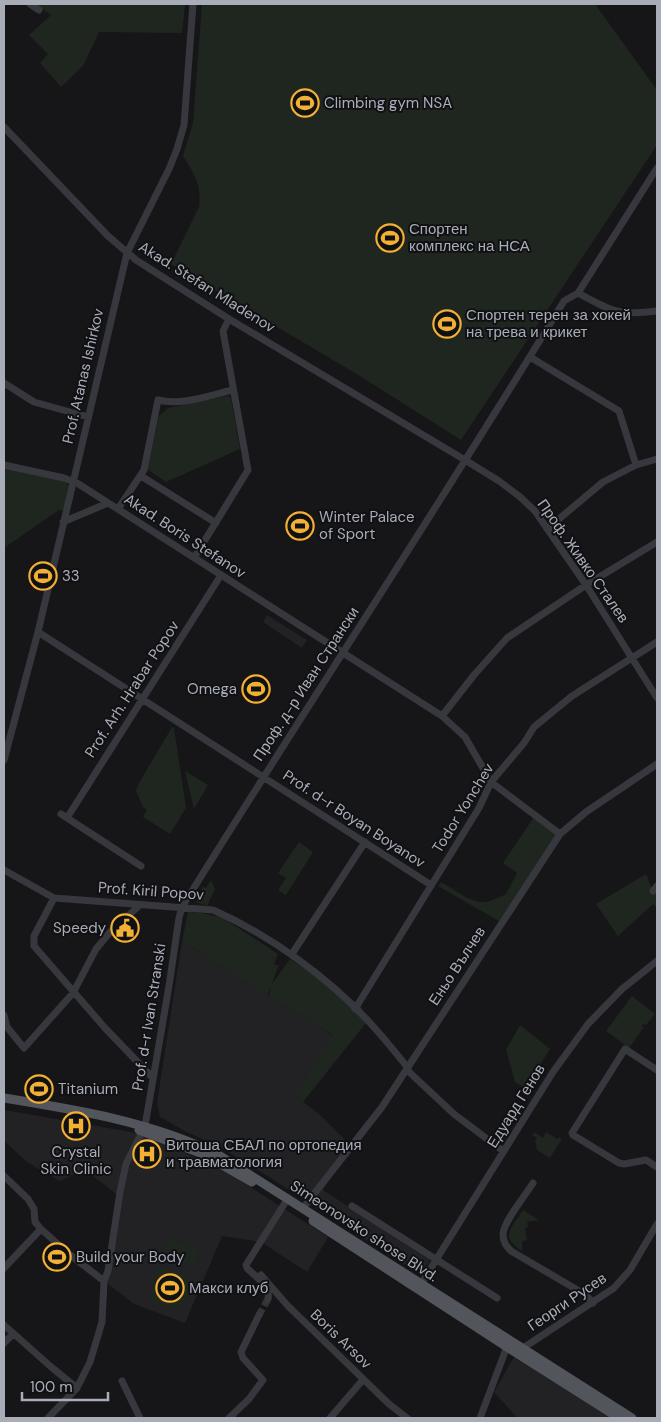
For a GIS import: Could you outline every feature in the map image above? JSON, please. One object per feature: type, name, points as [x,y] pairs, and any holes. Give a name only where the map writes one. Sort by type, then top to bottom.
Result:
[{"type":"main road","name":"Simeonovsko shose Blvd.","points":[[4,1098],[90,1113],[144,1128],[213,1159],[287,1201],[508,1344]]},
{"type":"main road","name":"Simeonovsko shose Blvd.","points":[[4,1104],[144,1128]]},
{"type":"main road","name":"Simeonovsko shose Blvd.","points":[[287,1201],[303,1208],[421,1284],[619,1418]]},
{"type":"main road","name":"Simeonovsko shose Blvd.","points":[[518,1351],[632,1418]]},
{"type":"street","points":[[30,4],[39,10]]},
{"type":"street","name":"Prof. Atanas Ishirkov","points":[[4,760],[38,632],[127,253],[169,170],[178,149],[184,125],[192,4]]},
{"type":"street","name":"Akad. Stefan Mladenov","points":[[4,127],[136,260],[229,319],[465,460]]},
{"type":"street","name":"Проф. д-р Иван Странски","points":[[182,907],[564,301],[578,293],[657,168]]},
{"type":"street","points":[[578,293],[607,309],[617,312],[641,313],[657,311]]},
{"type":"street","points":[[194,558],[248,470],[222,331],[229,319]]},
{"type":"street","points":[[530,357],[618,411],[636,465]]},
{"type":"street","points":[[4,383],[34,402],[88,417]]},
{"type":"street","points":[[118,509],[144,470],[158,400],[166,402],[190,400],[233,390]]},
{"type":"street","points":[[547,528],[603,482],[636,465],[657,459]]},
{"type":"street","name":"Проф. Живко Сталев","points":[[465,460],[519,496],[535,511],[586,585],[657,698]]},
{"type":"street","name":"Akad. Boris Stefanov","points":[[4,465],[73,481],[442,716],[465,737],[491,782]]},
{"type":"street","points":[[141,476],[216,523]]},
{"type":"street","points":[[63,522],[108,503]]},
{"type":"street","points":[[442,716],[506,638],[586,585],[657,542]]},
{"type":"street","name":"Prof. Arh. Hrabar Popov","points":[[142,866],[64,816],[143,699],[221,575]]},
{"type":"street","name":"Prof. d-r Boyan Boyanov","points":[[38,632],[431,885]]},
{"type":"street","name":"Todor Yonchev","points":[[355,1009],[479,808],[491,782],[524,744],[534,726],[572,696],[657,642]]},
{"type":"street","name":"Еньо Вълчев","points":[[303,1208],[382,1107],[560,834],[586,812],[657,764]]},
{"type":"street","points":[[491,782],[560,834]]},
{"type":"street","points":[[292,954],[365,842]]},
{"type":"street","name":"Prof. Kiril Popov","points":[[4,870],[54,898],[213,910],[234,919],[292,954],[372,1024],[407,1069]]},
{"type":"street","points":[[54,898],[33,941],[37,950],[73,993],[154,1078]]},
{"type":"street","points":[[4,1015],[7,1027],[24,1048],[73,993],[96,949],[111,931],[140,904]]},
{"type":"street","name":"Prof. d-r Ivan Stranski","points":[[48,1418],[77,1388],[90,1362],[100,1331],[106,1276],[119,1194],[130,1154],[144,1128],[154,1078],[178,918],[182,907]]},
{"type":"street","name":"Едуард Генов","points":[[421,1284],[553,1072],[588,1024],[622,989],[657,961]]},
{"type":"street","points":[[657,1070],[625,1049],[572,1134],[619,1163],[624,1164],[646,1160],[657,1167]]},
{"type":"street","points":[[407,1069],[454,1114],[503,1151]]},
{"type":"street","points":[[4,1176],[28,1199],[34,1209],[34,1222],[41,1229],[69,1254],[106,1276]]},
{"type":"street","points":[[532,1183],[506,1224],[503,1240],[506,1246],[586,1295],[593,1303]]},
{"type":"street","points":[[268,1299],[269,1293],[265,1286],[246,1265],[287,1201]]},
{"type":"street","points":[[352,1206],[497,1298]]},
{"type":"street","name":"Георги Русев","points":[[518,1351],[614,1288],[622,1280],[657,1224]]},
{"type":"street","points":[[4,1268],[41,1229]]},
{"type":"street","name":"Boris Arsov","points":[[261,1275],[288,1306],[389,1404],[407,1418]]},
{"type":"street","points":[[229,1418],[249,1399],[263,1380],[242,1355],[243,1348],[259,1315]]},
{"type":"street","points":[[4,1325],[77,1388]]},
{"type":"street","points":[[4,1343],[13,1334]]},
{"type":"street","points":[[480,1418],[508,1344]]},
{"type":"street","points":[[122,1381],[140,1418]]},
{"type":"street","points":[[330,1418],[361,1382]]},
{"type":"shaded area","points":[[35,4],[185,4],[182,33],[99,32],[83,66],[61,87],[40,63],[48,54],[29,35],[51,15]]},
{"type":"shaded area","name":"Спортен комплекс на НСА","points":[[202,4],[595,4],[657,90],[657,145],[461,440],[360,376],[171,264],[199,207],[200,199],[194,174],[183,156],[193,123]]},
{"type":"shaded area","points":[[228,396],[231,398],[240,449],[166,482],[147,469],[159,416],[168,408]]},
{"type":"shaded area","points":[[4,468],[64,481],[71,490],[66,511],[59,510],[4,548]]},
{"type":"shaded area","points":[[267,615],[307,640],[302,648],[263,622]]},
{"type":"shaded area","points":[[172,727],[174,728],[186,808],[170,834],[143,817],[147,810],[143,807],[136,791]]},
{"type":"shaded area","points":[[185,771],[208,785],[194,809]]},
{"type":"shaded area","points":[[534,817],[556,834],[499,921],[438,886],[441,882],[467,898],[479,902],[488,902],[506,894],[517,873],[503,863]]},
{"type":"shaded area","points":[[299,842],[313,852],[286,895],[278,890],[286,878],[278,873]]},
{"type":"shaded area","points":[[646,874],[653,891],[657,889],[657,908],[653,904],[618,936],[596,904]]},
{"type":"shaded area","points":[[211,880],[215,889],[207,906],[196,902],[203,887],[206,888]]},
{"type":"shaded area","points":[[188,912],[203,913],[223,918],[278,954],[274,964],[279,966],[272,984],[290,959],[362,1007],[366,1023],[303,1102],[294,1095],[333,1035],[269,996],[271,987],[267,995],[182,941]]},
{"type":"shaded area","points":[[182,941],[334,1036],[294,1095],[318,1113],[351,1146],[337,1164],[323,1190],[430,1260],[421,1275],[249,1164],[160,1117],[157,1103]]},
{"type":"shaded area","points":[[632,996],[655,1014],[646,1025],[643,1024],[642,1026],[644,1027],[629,1048],[606,1031]]},
{"type":"shaded area","points":[[520,1025],[550,1049],[525,1088],[515,1082],[506,1050]]},
{"type":"shaded area","points":[[4,1110],[131,1132],[163,1142],[233,1176],[328,1237],[307,1272],[261,1242],[222,1236],[185,1323],[134,1304],[104,1281],[119,1196],[84,1169],[60,1181],[27,1162],[4,1141]]},
{"type":"shaded area","points":[[534,1132],[543,1138],[546,1132],[558,1139],[559,1137],[562,1139],[550,1158],[537,1150],[535,1141],[537,1138],[532,1135]]},
{"type":"shaded area","points":[[523,1210],[539,1220],[527,1222],[528,1227],[525,1228],[527,1240],[522,1241],[522,1251],[511,1241],[509,1232]]},
{"type":"shaded area","points":[[168,1239],[199,1249],[194,1266],[163,1256]]},
{"type":"shaded area","name":"Макси клуб","points":[[160,1267],[191,1277],[181,1310],[149,1300]]},
{"type":"shaded area","points":[[514,1357],[611,1418],[517,1418],[494,1392]]},
{"type":"tunnel","points":[[259,1315],[268,1299]]},
{"type":"place","name":"Climbing gym NSA","points":[[305,103]]},
{"type":"place","name":"Спортен комплекс на НСА","points":[[390,238]]},
{"type":"place","name":"Спортен терен за хокей на трева и крикет","points":[[447,324]]},
{"type":"place","name":"Winter Palace of Sport","points":[[300,526]]},
{"type":"place","name":"33","points":[[43,576]]},
{"type":"place","name":"Omega","points":[[256,689]]},
{"type":"place","name":"Speedy","points":[[125,928]]},
{"type":"place","name":"Titanium","points":[[39,1089]]},
{"type":"place","name":"Crystal Skin Clinic","points":[[76,1126]]},
{"type":"place","name":"Витоша СБАЛ по ортопедия и травматология","points":[[147,1154]]},
{"type":"place","name":"Build your Body","points":[[57,1257]]},
{"type":"place","name":"Макси клуб","points":[[170,1288]]}]
